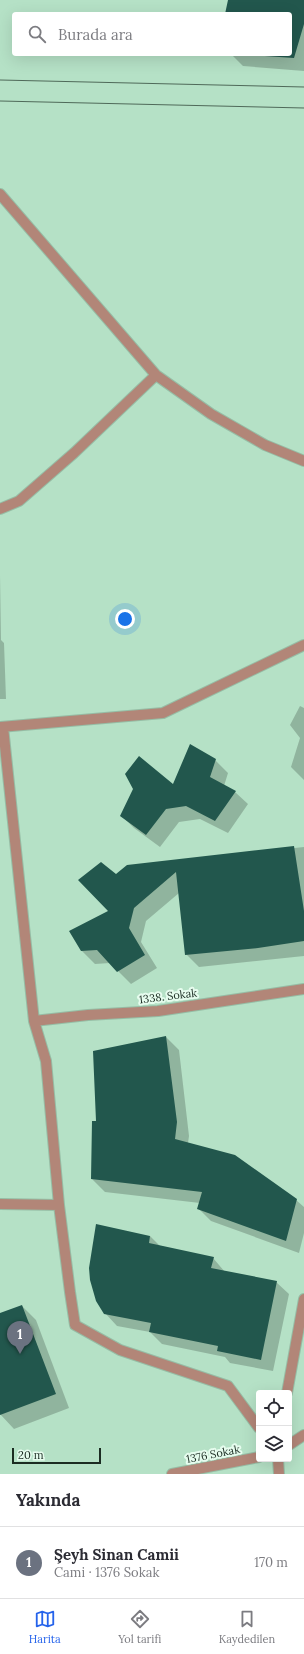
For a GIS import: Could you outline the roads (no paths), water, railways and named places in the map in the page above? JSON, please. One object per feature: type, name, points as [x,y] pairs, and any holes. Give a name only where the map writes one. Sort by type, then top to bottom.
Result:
[{"type":"street","points":[[0,194],[156,375],[211,414],[264,445],[304,461]]},
{"type":"street","points":[[0,509],[19,501],[74,453],[156,375]]},
{"type":"street","points":[[258,1426],[228,1386],[120,1350],[75,1325],[59,1205],[46,1061],[34,1021],[1,727],[163,713],[304,645]]},
{"type":"street","name":"1338. Sokak","points":[[34,1021],[88,1015],[158,1011],[304,989]]},
{"type":"street","points":[[0,1204],[59,1205]]},
{"type":"street","points":[[289,1390],[304,1299]]},
{"type":"street","points":[[292,1443],[304,1435]]},
{"type":"street","name":"1376 Sokak","points":[[172,1474],[256,1458]]},
{"type":"street","points":[[278,1462],[279,1474]]},
{"type":"tram line","points":[[0,80],[304,87]]},
{"type":"tram line","points":[[0,101],[304,108]]},
{"type":"place","name":"Şeyh Sinan Camii","points":[[20,1354]]}]
